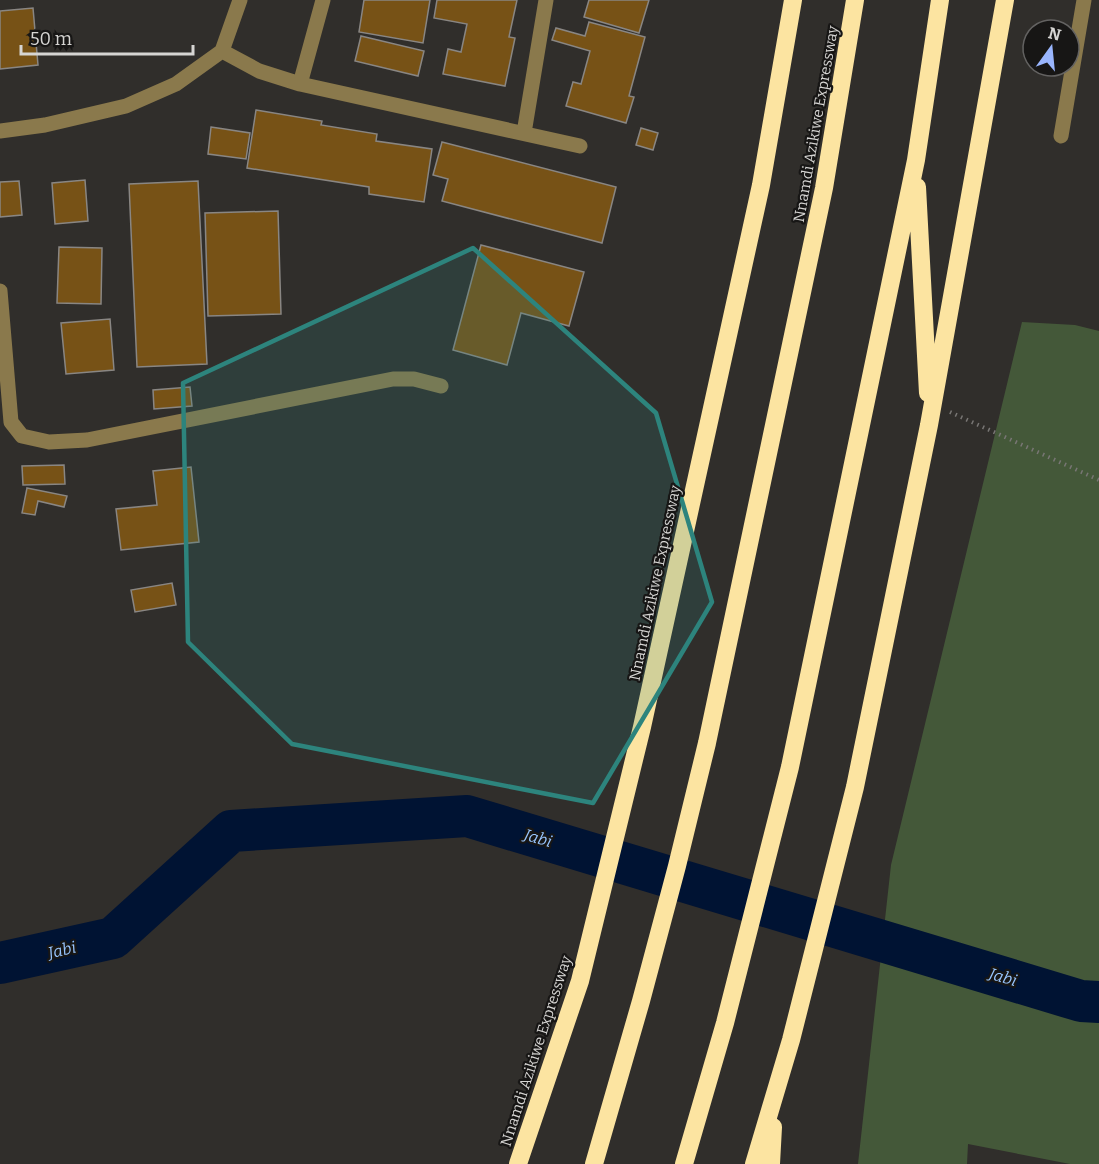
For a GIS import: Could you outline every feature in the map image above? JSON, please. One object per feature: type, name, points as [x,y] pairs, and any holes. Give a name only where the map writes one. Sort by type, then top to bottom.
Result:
[{"type":"highway","name":"Nnamdi Azikiwe Expressway","points":[[518,1164],[580,981],[642,727],[761,185],[792,0]]},
{"type":"highway","name":"Nnamdi Azikiwe Expressway","points":[[594,1164],[641,1001],[707,743],[824,188],[855,0]]},
{"type":"highway","points":[[684,1164],[725,1023],[790,767],[916,160],[940,0]]},
{"type":"highway","points":[[754,1164],[791,1040],[855,787],[929,425],[1005,0]]},
{"type":"highway","points":[[916,160],[929,425]]},
{"type":"highway","points":[[771,1164],[775,1095]]},
{"type":"street","points":[[0,131],[45,125],[126,106],[176,84],[222,51],[240,0]]},
{"type":"street","points":[[300,84],[323,0]]},
{"type":"street","points":[[524,134],[546,0]]},
{"type":"street","points":[[1061,136],[1084,0]]},
{"type":"street","points":[[222,51],[259,71],[300,84],[580,146]]},
{"type":"street","points":[[0,291],[3,355],[11,422],[22,436],[49,442],[87,440],[393,379],[414,379],[441,386]]},
{"type":"path","points":[[933,404],[1099,480]]},
{"type":"highlighted area","points":[[473,248],[656,413],[712,602],[593,803],[292,744],[188,642],[183,383]]},
{"type":"green space","points":[[1022,322],[1075,325],[1099,331],[1099,1164],[1070,1164],[968,1144],[967,1164],[858,1164],[891,865]]},
{"type":"building","points":[[364,0],[430,0],[423,43],[359,32]]},
{"type":"building","points":[[437,0],[517,0],[509,37],[515,38],[505,86],[443,74],[448,49],[461,52],[467,24],[434,18]]},
{"type":"building","points":[[589,0],[649,0],[639,33],[584,17]]},
{"type":"building","points":[[33,8],[38,65],[0,69],[0,11]]},
{"type":"building","points":[[589,22],[645,37],[629,96],[634,97],[626,123],[566,106],[573,82],[581,84],[590,51],[552,40],[556,28],[585,36]]},
{"type":"building","points":[[361,36],[424,51],[418,76],[355,61]]},
{"type":"building","points":[[256,110],[322,121],[321,125],[377,134],[376,141],[432,149],[424,202],[369,194],[369,187],[247,168]]},
{"type":"building","points":[[211,127],[250,133],[246,159],[208,154]]},
{"type":"building","points":[[641,128],[658,133],[653,150],[636,145]]},
{"type":"building","points":[[442,142],[616,187],[602,243],[442,201],[448,179],[433,175]]},
{"type":"building","points":[[85,180],[88,221],[55,224],[52,183]]},
{"type":"building","points":[[19,181],[22,215],[0,217],[0,182]]},
{"type":"building","points":[[198,181],[207,364],[137,367],[129,184]]},
{"type":"building","points":[[278,211],[281,314],[208,316],[205,213]]},
{"type":"building","points":[[481,245],[584,272],[569,326],[521,313],[507,365],[453,350]]},
{"type":"building","points":[[59,247],[102,248],[101,304],[57,303]]},
{"type":"building","points":[[110,319],[114,370],[66,374],[61,323]]},
{"type":"building","points":[[190,387],[192,406],[154,409],[153,390]]},
{"type":"building","points":[[64,465],[65,484],[23,485],[22,466]]},
{"type":"building","points":[[191,467],[199,542],[121,550],[116,509],[157,505],[153,471]]},
{"type":"building","points":[[27,488],[67,496],[64,507],[38,501],[35,515],[22,513]]},
{"type":"building","points":[[172,583],[176,605],[135,612],[131,590]]},
{"type":"waterway","name":"Jabi","points":[[0,963],[113,938],[231,831],[467,816],[1081,1001],[1099,1002]]}]
